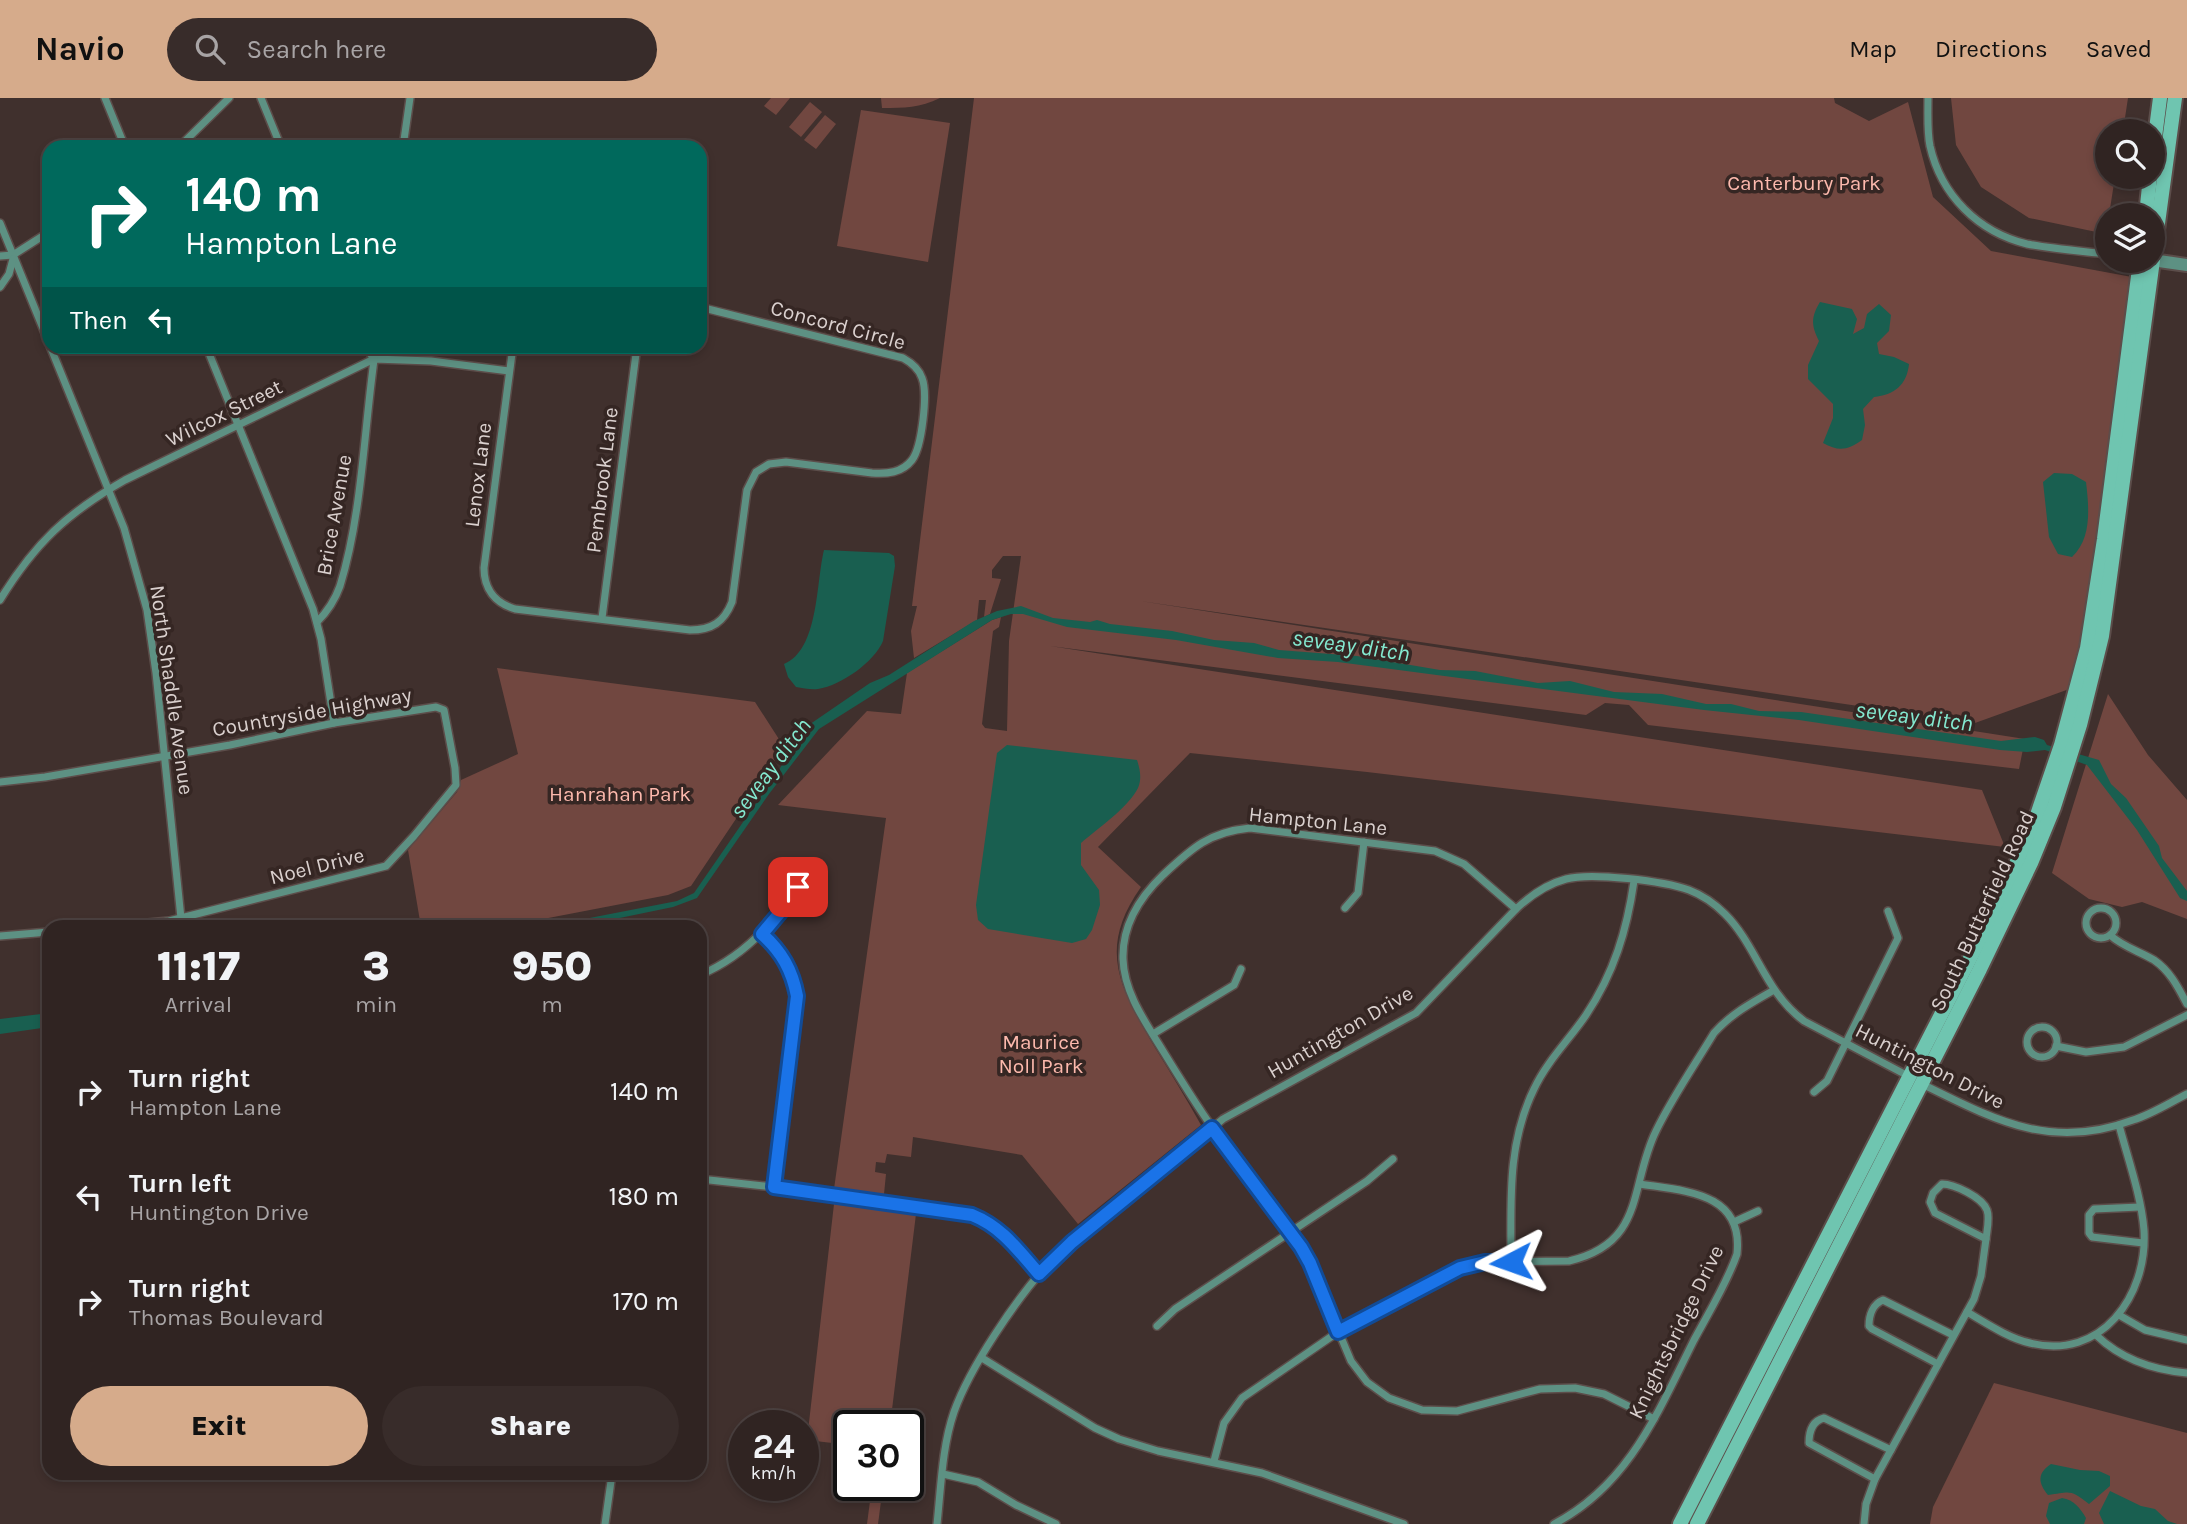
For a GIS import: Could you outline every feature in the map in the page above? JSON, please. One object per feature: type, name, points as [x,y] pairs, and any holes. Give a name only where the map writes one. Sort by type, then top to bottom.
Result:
[{"type":"main road","points":[[2157,119],[2160,98]]},
{"type":"main road","name":"South Butterfield Road","points":[[2158,203],[2175,98]]},
{"type":"main road","name":"South Butterfield Road","points":[[1681,1524],[2029,869],[2054,807],[2087,648],[2147,273]]},
{"type":"main road","name":"South Butterfield Road","points":[[1697,1524],[1916,1080]]},
{"type":"street","points":[[105,98],[122,140]]},
{"type":"street","points":[[186,140],[229,98]]},
{"type":"street","points":[[261,98],[278,140]]},
{"type":"street","points":[[404,140],[410,98]]},
{"type":"street","points":[[1927,98],[1929,135],[1937,171],[1947,189],[1969,215],[2000,234],[2026,243],[2095,252]]},
{"type":"street","name":"North Shaddle Avenue","points":[[0,223],[42,326]]},
{"type":"street","points":[[0,256],[13,255],[42,236]]},
{"type":"street","points":[[0,288],[9,274],[13,255]]},
{"type":"street","points":[[2165,263],[2187,265]]},
{"type":"street","name":"Concord Circle","points":[[501,603],[515,608],[690,630],[713,627],[732,602],[747,490],[756,472],[769,464],[786,462],[885,474],[900,470],[916,454],[925,391],[920,374],[910,362],[886,353],[707,309]]},
{"type":"street","name":"North Shaddle Avenue","points":[[54,354],[124,528],[147,610],[182,920]]},
{"type":"street","points":[[209,354],[317,622],[334,723]]},
{"type":"street","points":[[371,354],[374,359]]},
{"type":"street","name":"Brice Avenue","points":[[317,622],[326,614],[339,588],[348,553],[375,354]]},
{"type":"street","name":"Lenox Lane","points":[[501,603],[487,586],[484,568],[512,354]]},
{"type":"street","name":"Pembrook Lane","points":[[602,618],[636,354]]},
{"type":"street","name":"Wilcox Street","points":[[0,600],[22,565],[41,542],[61,523],[108,490],[374,359],[431,361],[509,371]]},
{"type":"street","name":"Countryside Highway","points":[[0,782],[45,777],[334,723],[436,707],[444,710],[447,729]]},
{"type":"street","name":"Noel Drive","points":[[172,920],[390,864],[456,785],[447,729]]},
{"type":"street","name":"Hampton Lane","points":[[1516,909],[1479,874],[1454,858],[1435,851],[1250,828],[1217,835],[1189,851],[1141,898],[1125,933],[1123,957],[1128,988],[1153,1034],[1212,1128],[1291,1231],[1310,1263],[1351,1361],[1367,1382],[1390,1398],[1415,1408],[1435,1412],[1457,1411],[1540,1389],[1565,1387],[1604,1394],[1654,1419]]},
{"type":"street","points":[[1345,908],[1357,893],[1364,842]]},
{"type":"street","points":[[707,972],[732,959],[762,934],[783,909],[811,866]]},
{"type":"street","name":"Huntington Drive","points":[[937,1524],[948,1436],[955,1411],[982,1358],[1025,1290],[1039,1274],[1072,1242],[1212,1128],[1243,1107],[1416,1013],[1516,909],[1545,887],[1569,878],[1598,877],[1680,887],[1701,896],[1716,906],[1734,925],[1774,990],[1791,1011],[1804,1021],[2003,1122],[2035,1131],[2077,1133],[2136,1120],[2187,1094]]},
{"type":"street","points":[[1511,1262],[1511,1171],[1524,1112],[1548,1065],[1584,1018],[1608,978],[1623,940],[1634,881]]},
{"type":"street","points":[[2102,908],[2114,916],[2116,926],[2110,935],[2097,938],[2088,932],[2085,922],[2093,910],[2102,908]]},
{"type":"street","points":[[1814,1092],[1827,1080],[1898,938],[1888,911]]},
{"type":"street","points":[[0,936],[42,933]]},
{"type":"street","points":[[762,934],[784,957],[794,978],[797,996],[774,1187]]},
{"type":"street","points":[[2110,935],[2118,942],[2154,960],[2167,971],[2187,1004]]},
{"type":"street","points":[[1153,1034],[1234,985],[1241,969]]},
{"type":"street","points":[[1214,1461],[1224,1423],[1242,1398],[1338,1332],[1460,1268],[1485,1262],[1569,1261],[1595,1253],[1612,1240],[1633,1209],[1647,1155],[1657,1129],[1714,1033],[1725,1020],[1774,990]]},
{"type":"street","points":[[2056,1046],[2086,1052],[2124,1047],[2187,1016]]},
{"type":"street","points":[[2039,1027],[2048,1028],[2055,1035],[2056,1046],[2048,1056],[2038,1056],[2027,1047],[2028,1036],[2039,1027]]},
{"type":"street","points":[[1967,1312],[2030,1343],[2062,1346],[2096,1335],[2119,1315],[2132,1294],[2142,1258],[2143,1243],[2140,1207],[2119,1125]]},
{"type":"street","points":[[1157,1326],[1175,1309],[1367,1181],[1393,1159]]},
{"type":"street","points":[[707,1180],[972,1215],[1004,1233],[1039,1274]]},
{"type":"street","name":"Knightsbridge Drive","points":[[1554,1524],[1575,1513],[1604,1489],[1643,1440],[1734,1263],[1738,1247],[1734,1222],[1723,1208],[1706,1196],[1640,1184]]},
{"type":"street","points":[[1864,1524],[1866,1504],[1875,1479],[1967,1312],[1982,1276],[1986,1239],[1988,1211],[1967,1193],[1947,1184],[1939,1186],[1930,1202],[1935,1213],[1986,1239]]},
{"type":"street","points":[[2140,1207],[2094,1209],[2089,1215],[2089,1233],[2092,1237],[2143,1243]]},
{"type":"street","points":[[1734,1222],[1758,1211]]},
{"type":"street","points":[[1938,1364],[1872,1329],[1869,1319],[1873,1310],[1883,1300],[1953,1335]]},
{"type":"street","points":[[2119,1315],[2145,1330],[2187,1340]]},
{"type":"street","points":[[2096,1335],[2109,1347],[2132,1359],[2187,1373]]},
{"type":"street","points":[[982,1358],[1095,1428],[1119,1439],[1158,1451],[1262,1473],[1404,1524]]},
{"type":"street","points":[[1875,1479],[1809,1443],[1814,1424],[1824,1418],[1832,1420],[1891,1450]]},
{"type":"street","points":[[943,1474],[978,1482],[1016,1505],[1056,1524]]},
{"type":"street","points":[[606,1524],[611,1480]]},
{"type":"green space","points":[[771,98],[790,98],[776,115],[764,106]]},
{"type":"green space","points":[[881,98],[940,98],[912,107],[882,108]]},
{"type":"green space","points":[[974,98],[1834,98],[1835,103],[1869,121],[1908,102],[1933,197],[1991,251],[2095,270],[2095,273],[2132,277],[2083,684],[1975,723],[1140,601],[2025,739],[2019,769],[1648,725],[1629,705],[1605,703],[1586,715],[1050,646],[1982,790],[2005,847],[1190,753],[1098,847],[1141,887],[1120,930],[1118,968],[1131,1005],[1201,1125],[1078,1224],[1022,1155],[913,1137],[911,1157],[887,1154],[885,1163],[876,1162],[875,1172],[886,1174],[884,1194],[834,1189],[886,818],[778,805],[867,711],[901,714],[907,673],[1001,617],[999,627],[993,631],[982,724],[985,728],[1007,731],[1009,641],[1021,556],[1003,556],[992,570],[992,578],[1001,579],[990,614],[984,617],[986,600],[979,600],[977,620],[914,658],[911,631],[917,606],[912,606]]},
{"type":"green space","points":[[1951,98],[2128,98],[2125,119],[2095,119],[2095,189],[2113,189],[2111,203],[2095,203],[2095,232],[2029,218],[1981,187],[1956,145]]},
{"type":"green space","points":[[810,102],[822,112],[801,137],[789,127]]},
{"type":"green space","points":[[861,110],[950,123],[928,262],[837,246]]},
{"type":"green space","points":[[825,115],[836,124],[816,149],[804,140]]},
{"type":"green space","name":"Hanrahan Park","points":[[497,668],[755,702],[784,747],[691,886],[668,895],[538,920],[420,920],[408,850],[457,792],[461,780],[518,754]]},
{"type":"green space","points":[[2108,694],[2148,755],[2187,800],[2187,919],[2142,902],[2122,907],[2089,899],[2052,873]]},
{"type":"green space","points":[[834,1204],[916,1214],[892,1410],[833,1410],[833,1443],[819,1441],[819,1410],[810,1410]]},
{"type":"green space","points":[[1994,1383],[2187,1433],[2187,1524],[1930,1524],[1933,1507]]},
{"type":"green space","points":[[870,1501],[881,1501],[878,1524],[867,1524]]},
{"type":"shaded area","points":[[1820,302],[1852,309],[1857,319],[1853,334],[1864,328],[1867,314],[1879,304],[1891,315],[1889,331],[1877,343],[1879,354],[1909,364],[1906,378],[1898,388],[1888,394],[1874,397],[1863,409],[1865,425],[1862,440],[1843,449],[1823,443],[1833,418],[1833,404],[1808,379],[1808,365],[1819,341],[1813,321]]},
{"type":"shaded area","points":[[2054,473],[2072,474],[2086,482],[2088,522],[2083,541],[2072,557],[2058,554],[2049,537],[2043,482]]},
{"type":"shaded area","points":[[824,550],[889,553],[894,556],[895,566],[883,641],[872,657],[847,678],[818,689],[796,687],[788,677],[784,664],[804,645],[810,630]]},
{"type":"shaded area","points":[[1021,606],[1053,618],[1090,622],[1097,620],[1214,640],[1254,643],[1279,650],[1357,656],[1440,670],[1475,671],[1538,683],[1570,681],[1614,692],[1662,694],[1706,704],[1731,704],[1759,711],[1801,712],[2001,741],[2035,737],[2044,740],[2047,745],[2099,760],[2111,784],[2126,798],[2159,846],[2162,858],[2187,891],[2187,901],[2180,898],[2137,830],[2087,765],[2045,750],[2000,750],[1799,720],[1338,662],[1278,658],[1176,640],[1067,627],[1023,614],[1011,614],[992,620],[819,729],[769,794],[697,898],[673,907],[610,920],[579,920],[677,901],[694,893],[779,770],[800,731],[870,683],[889,675],[974,621],[997,611]]},
{"type":"shaded area","points":[[1007,745],[1137,760],[1140,781],[1133,796],[1081,843],[1081,865],[1099,890],[1100,905],[1092,930],[1086,939],[1072,943],[988,929],[978,920],[976,905],[997,753]]},
{"type":"shaded area","points":[[42,1014],[42,1028],[0,1034],[0,1019]]},
{"type":"shaded area","points":[[2051,1464],[2099,1471],[2110,1476],[2110,1486],[2089,1504],[2070,1493],[2048,1495],[2040,1478]]},
{"type":"shaded area","points":[[2110,1491],[2141,1506],[2155,1509],[2168,1521],[2177,1524],[2104,1524],[2099,1513]]},
{"type":"shaded area","points":[[2062,1498],[2079,1508],[2086,1518],[2084,1524],[2050,1524],[2046,1516],[2049,1503]]},
{"type":"route","points":[[798,887],[762,934],[784,957],[794,978],[797,996],[774,1187],[972,1215],[1004,1233],[1039,1274],[1072,1242],[1212,1128],[1301,1247],[1338,1332],[1460,1268],[1485,1262],[1511,1262]]},
{"type":"park label","name":"Canterbury Park","points":[[1804,183]]},
{"type":"park label","name":"Maurice Noll Park","points":[[1041,1054]]},
{"type":"water label","name":"seveay ditch","points":[[1351,645]]},
{"type":"water label","name":"seveay ditch","points":[[1914,716]]},
{"type":"water label","name":"seveay ditch","points":[[770,768]]}]
